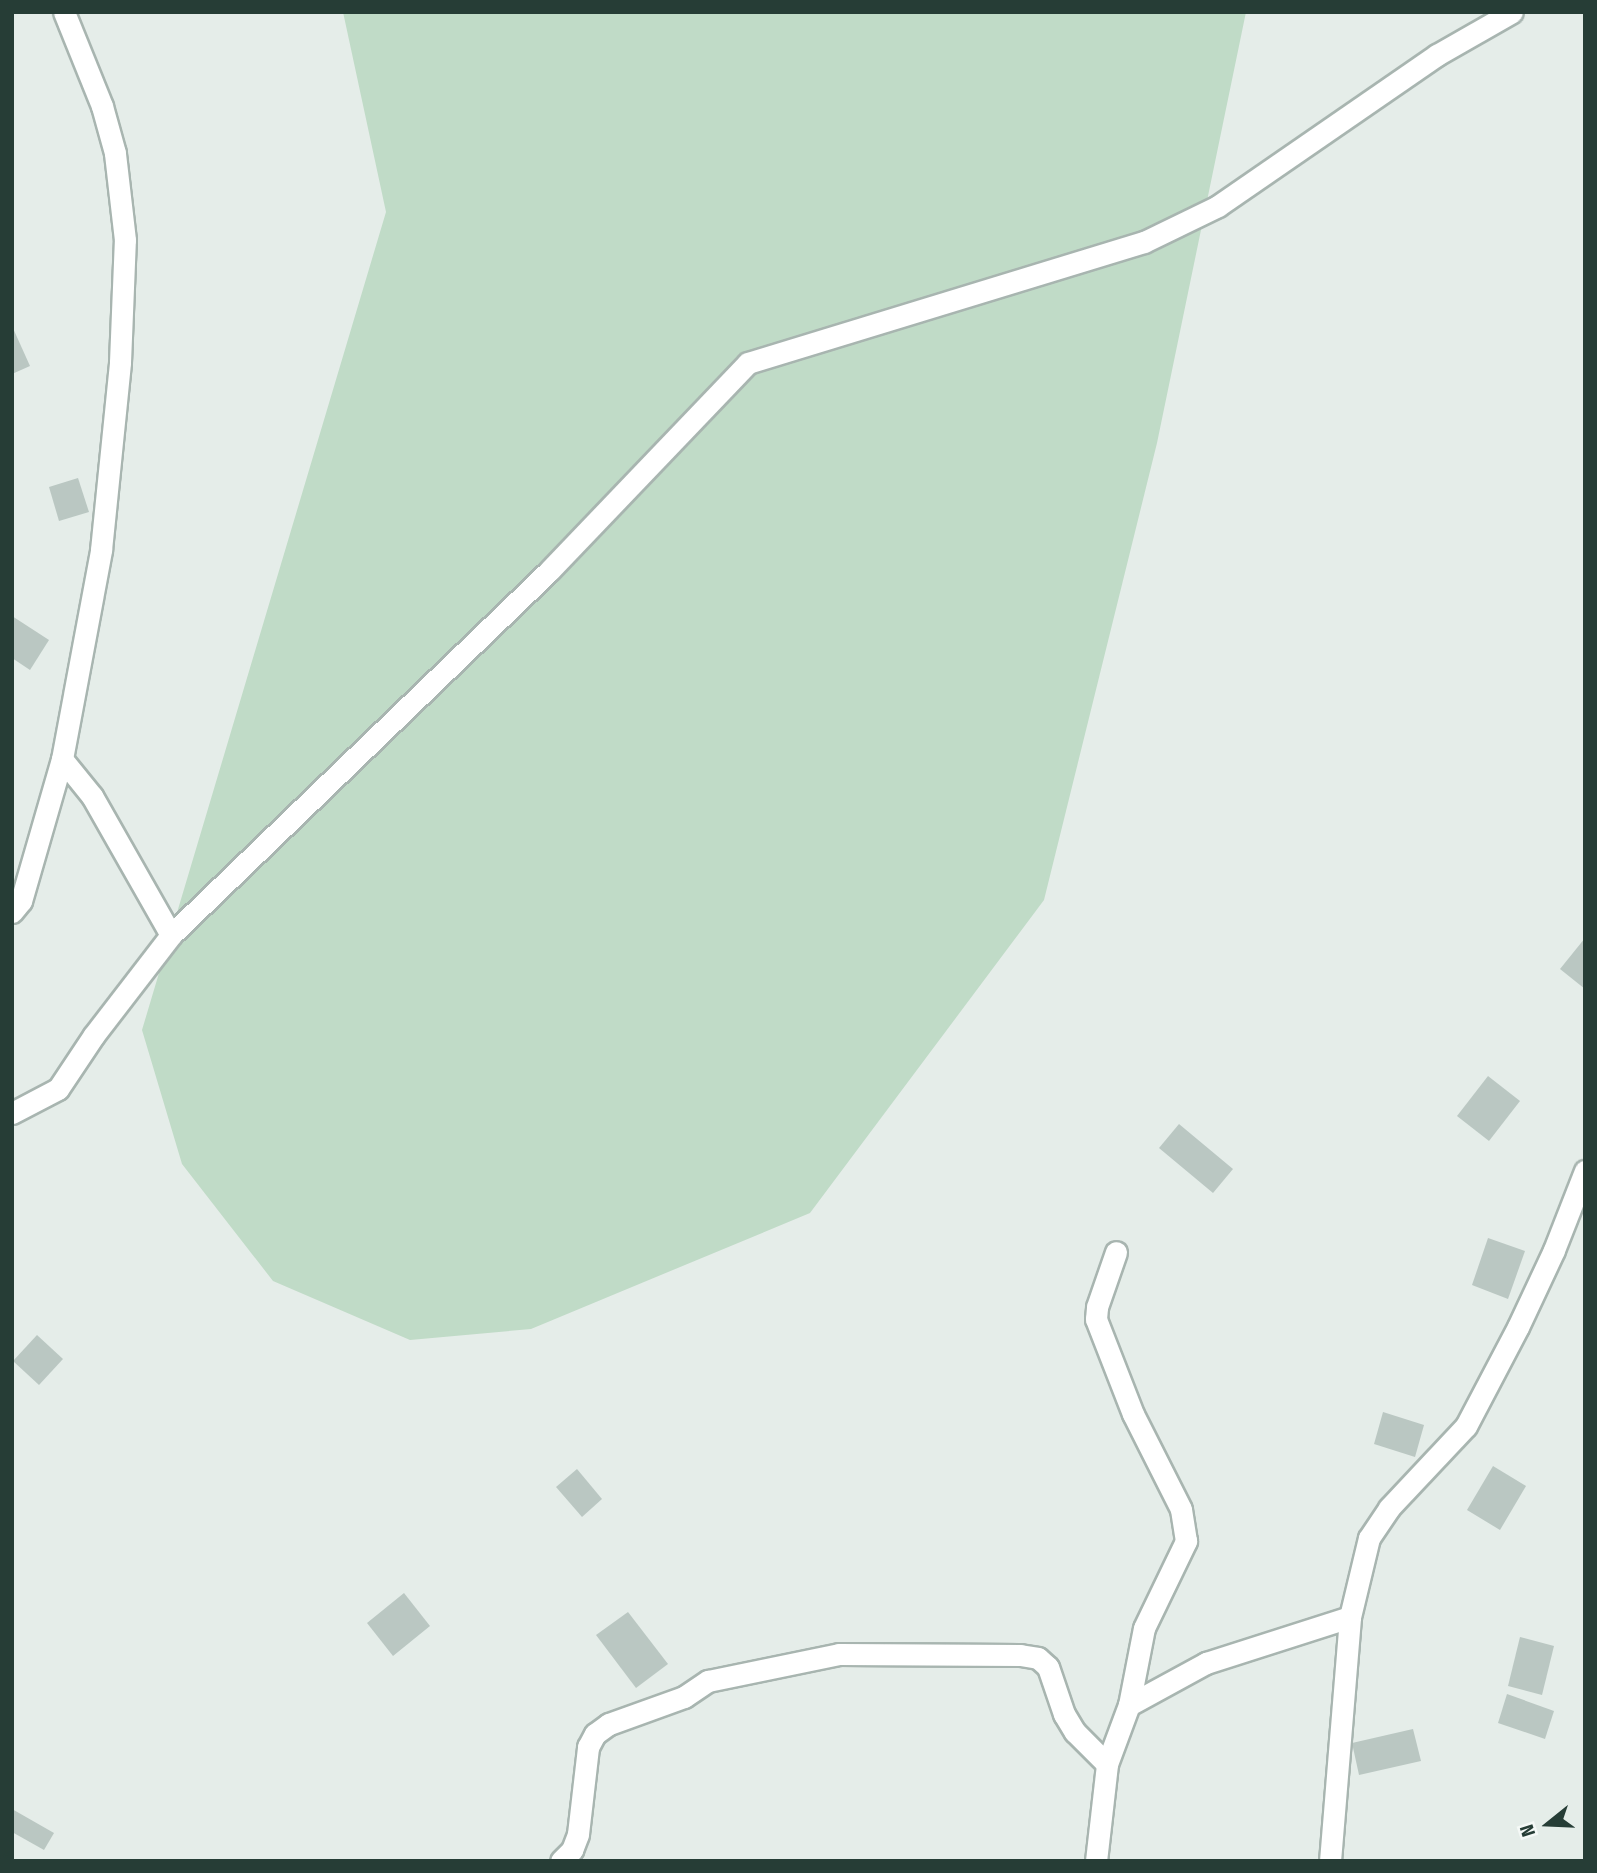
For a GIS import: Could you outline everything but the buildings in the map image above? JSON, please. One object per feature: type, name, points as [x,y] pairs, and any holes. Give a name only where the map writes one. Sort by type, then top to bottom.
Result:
[{"type":"street","points":[[12,912],[21,901],[62,759],[101,550],[120,362],[125,240],[112,141],[102,106],[64,12]]},
{"type":"street","points":[[12,1113],[43,1099],[58,1088],[94,1035],[171,934],[550,570],[748,363],[1144,242],[1218,206],[1437,55],[1512,12]]},
{"type":"street","points":[[62,759],[92,796],[171,934]]},
{"type":"street","points":[[1330,1861],[1350,1617],[1360,1563],[1369,1538],[1389,1508],[1466,1426],[1518,1327],[1554,1250],[1585,1171]]},
{"type":"street","points":[[1096,1861],[1107,1764],[1129,1705],[1144,1628],[1186,1541],[1181,1509],[1133,1414],[1096,1319],[1097,1307],[1116,1252]]},
{"type":"street","points":[[1129,1705],[1206,1663],[1350,1617]]},
{"type":"street","points":[[561,1861],[572,1850],[578,1834],[588,1747],[595,1734],[609,1724],[684,1697],[708,1681],[839,1654],[1020,1654],[1038,1658],[1048,1667],[1064,1714],[1075,1732],[1107,1764]]},
{"type":"green space","points":[[343,12],[1246,12],[1157,443],[1044,900],[810,1213],[531,1329],[410,1340],[273,1281],[182,1164],[142,1030],[386,212]]}]
